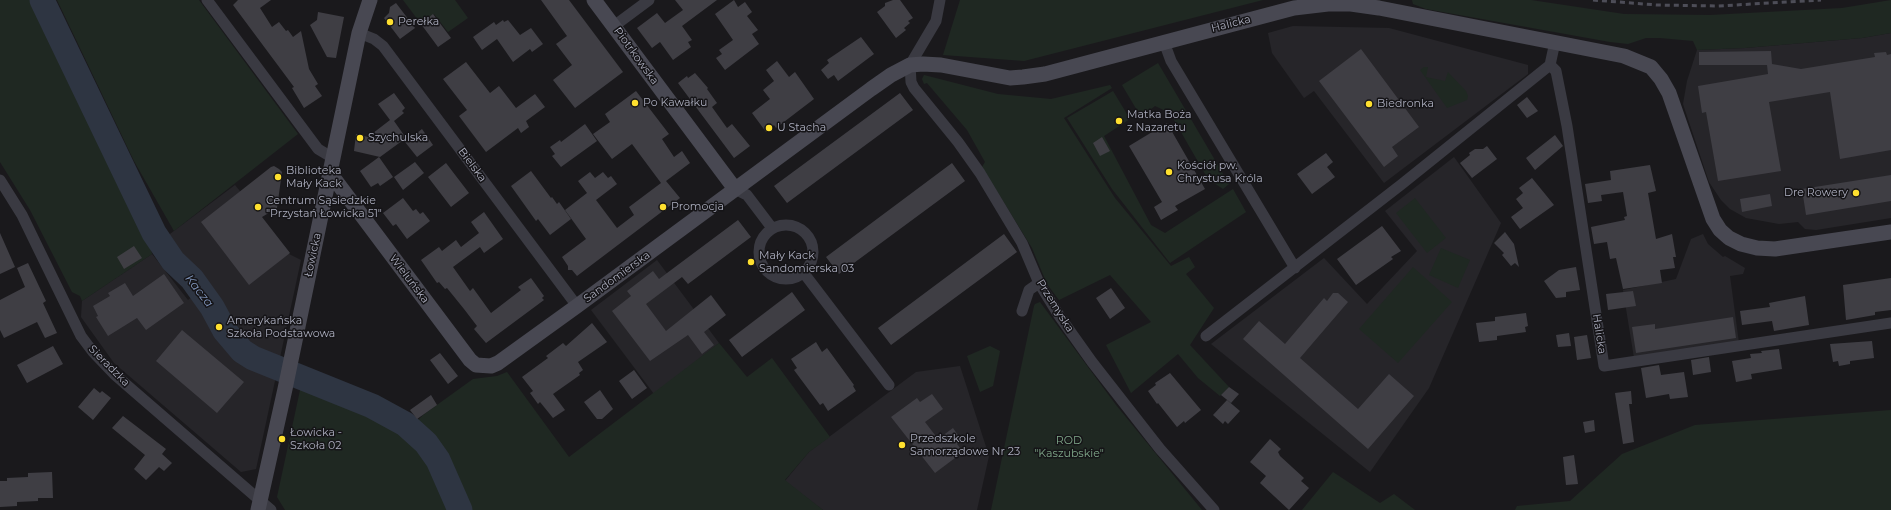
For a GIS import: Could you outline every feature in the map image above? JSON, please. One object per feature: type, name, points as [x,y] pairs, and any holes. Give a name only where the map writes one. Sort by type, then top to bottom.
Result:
[{"type":"street","points":[[206,0],[318,150],[333,158]]},
{"type":"street","name":"Łowicka","points":[[263,507],[291,357],[359,33],[370,0]]},
{"type":"street","name":"Piotrkowska","points":[[594,0],[735,189]]},
{"type":"street","points":[[614,26],[648,0]]},
{"type":"street","points":[[910,65],[936,21],[940,0]]},
{"type":"street","name":"Halicka","points":[[910,65],[941,65],[1010,78],[1023,77],[1045,74],[1294,8],[1336,4],[1379,8],[1624,56],[1651,68],[1661,79],[1669,93],[1713,219],[1720,230],[1729,238],[1741,244],[1757,248],[1775,248],[1891,232]]},
{"type":"street","name":"Bielska","points":[[359,33],[374,39],[383,46],[577,306]]},
{"type":"street","points":[[1164,42],[1171,61],[1295,268]]},
{"type":"street","points":[[1206,336],[1295,268],[1550,65],[1555,42]]},
{"type":"street","name":"Sandomierska","points":[[498,363],[871,89],[891,75],[910,65]]},
{"type":"street","name":"Przemyska","points":[[910,65],[911,82],[914,88],[958,142],[980,173],[1022,243],[1039,283],[1049,301],[1092,362],[1181,475],[1214,510]]},
{"type":"street","name":"Halicka","points":[[1550,65],[1556,71],[1567,126],[1604,366],[1891,323]]},
{"type":"street","name":"Wieluńska","points":[[330,173],[470,360],[476,365],[482,366],[491,366],[498,363]]},
{"type":"street","name":"Sieradzka","points":[[0,180],[22,215],[81,336],[93,352],[114,374],[263,507]]},
{"type":"street","points":[[735,189],[747,195],[772,228]]},
{"type":"street","points":[[783,224],[794,226],[804,232],[807,236],[813,250],[812,258],[803,272],[793,278],[782,278],[771,275],[763,266],[759,256],[759,245],[764,235],[772,228],[783,224]]},
{"type":"street","points":[[803,272],[889,385]]},
{"type":"street","points":[[1022,311],[1029,290],[1039,283]]},
{"type":"shaded area","points":[[1293,26],[1389,28],[1528,65],[1528,74],[1384,183],[1314,91],[1304,98],[1272,53],[1268,33]]},
{"type":"shaded area","points":[[1891,33],[1891,218],[1816,230],[1805,229],[1798,222],[1779,224],[1746,218],[1730,209],[1721,200],[1709,182],[1683,104],[1687,81],[1697,50],[1745,48],[1862,38]]},
{"type":"shaded area","points":[[1454,157],[1501,223],[1429,388],[1370,472],[1211,344],[1324,258],[1367,304],[1417,251],[1385,211]]},
{"type":"shaded area","name":"Amerykańska Szkoła Podstawowa","points":[[235,185],[289,252],[289,254],[301,260],[256,469],[241,472],[114,363],[81,317],[82,301],[152,254],[188,300],[192,297],[154,246]]},
{"type":"shaded area","points":[[1703,234],[1708,244],[1723,257],[1725,256],[1745,268],[1743,274],[1730,276],[1739,343],[1634,358],[1623,290],[1676,279],[1691,239]]},
{"type":"shaded area","points":[[657,260],[719,343],[654,394],[591,310]]},
{"type":"shaded area","name":"Przedszkole Samorządowe Nr 23","points":[[960,366],[989,456],[977,510],[823,510],[785,481],[809,452],[916,372]]},
{"type":"green space","points":[[0,0],[36,0],[103,149],[151,248],[152,254],[82,301],[80,296],[72,292],[30,210],[0,162]]},
{"type":"green space","points":[[57,0],[199,0],[298,134],[174,231],[134,161]]},
{"type":"green space","points":[[403,0],[455,0],[468,18],[448,32],[434,14],[421,24]]},
{"type":"green space","points":[[960,0],[1263,0],[1024,61],[943,55]]},
{"type":"green space","points":[[1412,0],[1531,0],[1624,14],[1710,15],[1842,8],[1891,0],[1891,33],[1862,38],[1745,48],[1697,50],[1693,41],[1646,38],[1628,44],[1610,42],[1426,9],[1413,4]]},
{"type":"green space","points":[[1158,63],[1229,184],[1223,189],[1208,179],[1170,113],[1155,106],[1141,117],[1122,85]]},
{"type":"green space","points":[[1424,67],[1428,67],[1426,77],[1445,81],[1448,72],[1466,91],[1468,96],[1467,100],[1447,108],[1420,70]]},
{"type":"green space","points":[[924,75],[998,94],[1051,99],[1110,85],[1112,88],[1064,118],[1115,198],[1171,266],[1189,257],[1195,267],[1186,274],[1214,308],[1190,345],[1229,387],[1220,396],[1198,378],[1178,354],[1131,393],[1106,345],[1151,322],[1110,275],[1059,300],[1047,284],[1032,248],[982,167],[985,162],[967,130],[927,83],[924,84],[922,79]]},
{"type":"green space","points":[[1113,91],[1130,119],[1104,136],[1151,225],[1165,233],[1233,189],[1246,212],[1170,263],[1112,189],[1067,118]]},
{"type":"green space","points":[[1415,198],[1446,238],[1427,253],[1396,213]]},
{"type":"green space","points":[[1441,248],[1470,260],[1458,288],[1429,275]]},
{"type":"green space","points":[[1413,267],[1452,302],[1398,363],[1359,329]]},
{"type":"green space","name":"ROD \"Kaszubskie\"","points":[[1040,302],[1116,405],[1202,510],[991,510],[1034,306]]},
{"type":"green space","points":[[719,343],[747,377],[772,358],[830,437],[809,452],[785,480],[823,510],[285,510],[277,497],[305,367],[398,413],[413,425],[423,415],[473,379],[497,376],[507,372],[569,457]]},
{"type":"green space","points":[[990,346],[1000,351],[993,386],[980,392],[967,356]]},
{"type":"green space","points":[[1891,410],[1891,510],[1515,510],[1517,506],[1570,501],[1622,454],[1695,425]]},
{"type":"green space","points":[[1333,472],[1380,503],[1394,494],[1415,510],[1302,510]]},
{"type":"building","points":[[238,0],[271,0],[260,8],[272,27],[279,22],[293,37],[301,31],[309,69],[318,84],[315,86],[322,96],[304,108],[292,88],[294,87],[233,5]]},
{"type":"building","points":[[541,0],[569,0],[623,72],[575,108],[553,80],[572,65],[556,44],[567,36]]},
{"type":"building","points":[[675,0],[717,0],[682,26],[692,40],[688,42],[691,47],[673,60],[660,42],[652,48],[637,28],[657,13],[665,23],[683,10]]},
{"type":"building","points":[[734,0],[738,7],[745,2],[752,12],[747,16],[758,30],[752,34],[759,44],[725,70],[716,58],[722,54],[719,50],[733,40],[715,14]]},
{"type":"building","points":[[893,0],[900,0],[913,18],[908,21],[910,23],[904,28],[906,30],[896,38],[877,12],[885,6],[885,3]]},
{"type":"building","points":[[396,3],[415,28],[400,39],[384,18],[389,13],[390,7]]},
{"type":"building","points":[[318,12],[344,17],[336,58],[327,57],[310,25],[317,20]]},
{"type":"building","points":[[433,14],[451,38],[438,47],[421,24]]},
{"type":"building","points":[[503,20],[504,22],[508,20],[520,35],[531,28],[543,44],[532,52],[530,49],[513,62],[497,39],[482,50],[473,37],[494,22],[496,25]]},
{"type":"building","points":[[861,37],[874,54],[838,81],[834,75],[828,79],[821,70],[829,63],[827,60]]},
{"type":"building","name":"Biedronka","points":[[1361,49],[1419,127],[1392,147],[1398,156],[1384,167],[1319,81]]},
{"type":"building","points":[[1771,51],[1772,64],[1801,69],[1875,57],[1874,53],[1886,52],[1887,55],[1891,54],[1891,150],[1840,159],[1830,92],[1769,102],[1781,171],[1718,181],[1706,112],[1702,113],[1698,86],[1768,74],[1767,65],[1699,65],[1699,52]]},
{"type":"building","points":[[777,61],[789,77],[795,72],[814,99],[776,128],[774,125],[766,132],[752,113],[770,99],[763,90],[774,81],[766,70]]},
{"type":"building","points":[[466,62],[490,93],[499,86],[516,108],[535,94],[545,107],[526,121],[529,127],[521,133],[518,128],[486,152],[459,116],[467,110],[443,79]]},
{"type":"building","points":[[695,73],[708,88],[707,89],[717,103],[712,107],[727,128],[732,124],[750,146],[734,158],[678,83],[687,76],[688,78]]},
{"type":"building","points":[[636,91],[669,134],[662,139],[674,157],[682,151],[690,163],[666,181],[680,198],[577,276],[572,270],[568,270],[568,266],[562,257],[586,239],[565,210],[587,193],[578,181],[590,172],[595,178],[603,172],[608,178],[611,176],[617,184],[596,200],[617,228],[634,215],[629,207],[661,183],[632,144],[612,159],[593,134],[610,122],[605,114]]},
{"type":"building","points":[[394,93],[405,108],[402,111],[404,113],[394,121],[406,138],[380,157],[354,151],[356,134],[368,137],[390,120],[378,104]]},
{"type":"building","points":[[900,93],[913,110],[787,203],[774,186]]},
{"type":"building","points":[[1527,97],[1538,111],[1527,118],[1517,105]]},
{"type":"building","name":"Kościół pw. Chrystusa Króla","points":[[1167,123],[1205,189],[1175,206],[1178,210],[1161,220],[1154,207],[1162,202],[1129,146]]},
{"type":"building","points":[[585,124],[597,141],[561,167],[552,156],[555,154],[550,147],[560,140],[561,142]]},
{"type":"building","points":[[422,129],[433,145],[417,157],[405,142]]},
{"type":"building","points":[[1555,135],[1563,146],[1535,170],[1526,158]]},
{"type":"building","points":[[1102,137],[1110,151],[1100,156],[1093,143]]},
{"type":"building","points":[[1487,146],[1497,159],[1472,178],[1460,163],[1475,149],[1483,149]]},
{"type":"building","points":[[1326,153],[1333,162],[1327,167],[1335,177],[1312,194],[1297,174]]},
{"type":"building","points":[[379,157],[393,177],[380,186],[378,183],[371,187],[360,171]]},
{"type":"building","points":[[415,162],[424,173],[403,190],[394,177]]},
{"type":"building","points":[[446,163],[469,193],[451,207],[428,177]]},
{"type":"building","points":[[952,163],[965,181],[839,274],[826,257]]},
{"type":"building","points":[[1650,165],[1656,191],[1648,193],[1656,239],[1672,234],[1676,257],[1673,257],[1675,268],[1660,270],[1662,283],[1623,289],[1616,258],[1610,259],[1607,242],[1594,244],[1591,227],[1625,220],[1624,217],[1627,216],[1623,192],[1601,195],[1602,201],[1588,203],[1585,184],[1611,180],[1610,171]]},
{"type":"building","points":[[274,166],[282,172],[277,208],[262,217],[290,253],[249,285],[201,222]]},
{"type":"building","points":[[531,171],[551,198],[552,197],[557,204],[559,202],[571,219],[550,235],[538,219],[536,221],[511,186]]},
{"type":"building","points":[[1891,175],[1891,201],[1806,215],[1802,189]]},
{"type":"building","points":[[1532,178],[1554,205],[1520,229],[1511,217],[1523,208],[1516,199],[1523,193],[1519,188]]},
{"type":"building","points":[[1770,194],[1772,206],[1742,212],[1740,199]]},
{"type":"building","points":[[403,198],[413,211],[416,209],[420,214],[423,212],[430,221],[407,239],[396,224],[393,226],[383,213]]},
{"type":"building","points":[[484,212],[503,239],[484,253],[480,247],[453,267],[470,291],[473,288],[491,313],[521,290],[518,287],[531,278],[544,296],[542,298],[544,300],[486,343],[474,329],[477,326],[464,309],[447,288],[445,289],[439,282],[437,283],[421,260],[439,247],[442,251],[456,240],[461,247],[479,233],[471,222]]},
{"type":"building","points":[[738,220],[751,237],[688,284],[682,277],[646,304],[666,331],[711,295],[726,315],[704,332],[714,345],[702,354],[688,335],[650,361],[612,311],[631,296],[627,291],[653,271],[659,279]]},
{"type":"building","points":[[1382,226],[1401,251],[1391,257],[1393,259],[1356,285],[1337,259]]},
{"type":"building","points":[[1505,232],[1514,244],[1519,267],[1515,263],[1511,266],[1502,255],[1504,253],[1494,243]]},
{"type":"building","points":[[0,233],[15,267],[0,274]]},
{"type":"building","points":[[1004,234],[1017,252],[891,345],[878,328]]},
{"type":"building","points":[[134,246],[142,258],[124,269],[117,257]]},
{"type":"building","points":[[28,263],[46,301],[43,303],[57,333],[45,338],[37,322],[4,338],[0,330],[0,300],[25,287],[17,268]]},
{"type":"building","points":[[1576,267],[1580,290],[1566,292],[1566,297],[1556,298],[1544,281],[1559,270]]},
{"type":"building","points":[[164,274],[184,303],[146,330],[137,318],[108,336],[96,317],[98,316],[93,306],[110,296],[108,293],[125,283],[133,296]]},
{"type":"building","points":[[1891,278],[1891,310],[1875,312],[1875,315],[1846,320],[1843,285]]},
{"type":"building","points":[[1111,288],[1125,308],[1110,319],[1096,298]]},
{"type":"building","points":[[1633,291],[1636,306],[1608,310],[1606,294]]},
{"type":"building","points":[[792,292],[805,310],[742,357],[729,340]]},
{"type":"building","points":[[1333,293],[1338,293],[1348,302],[1300,358],[1358,409],[1389,374],[1414,396],[1368,449],[1243,339],[1259,321],[1285,344],[1324,298],[1327,301]]},
{"type":"building","points":[[1805,296],[1809,325],[1774,331],[1772,321],[1742,325],[1740,311],[1770,307],[1769,303]]},
{"type":"building","points":[[1526,313],[1528,326],[1525,327],[1526,332],[1497,336],[1497,340],[1479,342],[1476,323],[1495,321],[1495,317]]},
{"type":"building","points":[[1733,317],[1736,338],[1636,353],[1632,327],[1655,324],[1655,329]]},
{"type":"building","points":[[592,323],[607,342],[578,362],[583,370],[579,373],[580,375],[553,394],[565,410],[553,418],[540,402],[538,404],[530,393],[533,391],[522,377],[548,358],[546,356],[563,343],[566,346]]},
{"type":"building","points":[[182,330],[244,382],[217,413],[156,361]]},
{"type":"building","points":[[1569,333],[1571,346],[1558,347],[1556,335]]},
{"type":"building","points":[[1587,335],[1591,358],[1577,360],[1574,337]]},
{"type":"building","points":[[1872,341],[1874,358],[1850,361],[1850,364],[1839,366],[1838,361],[1833,362],[1830,344]]},
{"type":"building","points":[[816,342],[822,352],[827,348],[854,385],[853,386],[856,391],[828,411],[823,403],[820,405],[794,370],[797,368],[791,359]]},
{"type":"building","points":[[53,346],[63,364],[27,383],[17,365]]},
{"type":"building","points":[[1779,349],[1782,369],[1751,374],[1752,379],[1736,382],[1732,361],[1751,358],[1750,354],[1762,353],[1761,351]]},
{"type":"building","points":[[440,353],[458,376],[448,384],[430,360]]},
{"type":"building","points":[[1709,357],[1711,372],[1693,375],[1691,360]]},
{"type":"building","points":[[1659,365],[1661,375],[1684,372],[1688,397],[1670,399],[1669,394],[1646,398],[1641,368]]},
{"type":"building","points":[[634,370],[647,388],[632,399],[619,381]]},
{"type":"building","points":[[1170,373],[1201,410],[1185,423],[1184,421],[1177,427],[1148,391],[1156,385],[1155,383]]},
{"type":"building","points":[[1229,387],[1239,394],[1231,403],[1221,395]]},
{"type":"building","points":[[94,388],[100,393],[102,391],[111,398],[93,420],[78,407]]},
{"type":"building","points":[[600,390],[613,409],[602,419],[597,419],[584,402]]},
{"type":"building","points":[[1631,391],[1632,404],[1629,404],[1634,442],[1623,444],[1615,393]]},
{"type":"building","points":[[932,394],[943,409],[925,422],[938,439],[953,428],[962,441],[957,444],[963,452],[935,473],[891,417],[917,398],[920,402]]},
{"type":"building","points":[[431,395],[437,405],[417,419],[410,410]]},
{"type":"building","points":[[1227,400],[1240,411],[1228,424],[1225,421],[1223,424],[1213,415]]},
{"type":"building","points":[[123,416],[166,449],[162,454],[172,463],[164,471],[159,467],[146,480],[134,469],[145,455],[112,428]]},
{"type":"building","points":[[1594,420],[1595,431],[1585,433],[1583,422]]},
{"type":"building","points":[[1270,439],[1281,449],[1278,452],[1280,456],[1304,478],[1301,481],[1309,488],[1289,510],[1260,483],[1266,476],[1250,462]]},
{"type":"building","points":[[1574,455],[1578,484],[1566,485],[1563,457]]},
{"type":"building","points":[[52,472],[53,498],[38,498],[38,501],[17,502],[17,506],[0,507],[0,481],[7,481],[7,478],[28,477],[28,473]]},
{"type":"waterway","name":"Kacza","points":[[42,0],[154,233],[173,261],[192,279],[212,307],[225,331],[242,351],[253,358],[372,406],[405,424],[426,443],[438,460],[460,510]]},
{"type":"railway","points":[[1593,0],[1657,5],[1718,6],[1821,0]]},
{"type":"place","name":"Perełka","points":[[390,22]]},
{"type":"place","name":"Po Kawałku","points":[[635,103]]},
{"type":"place","name":"Biedronka","points":[[1369,104]]},
{"type":"place","name":"Matka Boża z Nazaretu","points":[[1119,121]]},
{"type":"place","name":"U Stacha","points":[[769,128]]},
{"type":"place","name":"Szychulska","points":[[360,138]]},
{"type":"place","name":"Kościół pw. Chrystusa Króla","points":[[1169,172]]},
{"type":"place","name":"Biblioteka Mały Kack","points":[[278,177]]},
{"type":"place","name":"Dre Rowery","points":[[1856,193]]},
{"type":"place","name":"Centrum Sąsiedzkie \"Przystań Łowicka 51\"","points":[[258,207]]},
{"type":"place","name":"Promocja","points":[[663,207]]},
{"type":"place","name":"Mały Kack Sandomierska 03","points":[[751,262]]},
{"type":"place","name":"Amerykańska Szkoła Podstawowa","points":[[219,327]]},
{"type":"place","name":"Łowicka - Szkoła 02","points":[[282,439]]},
{"type":"place","name":"Przedszkole Samorządowe Nr 23","points":[[902,445]]}]
